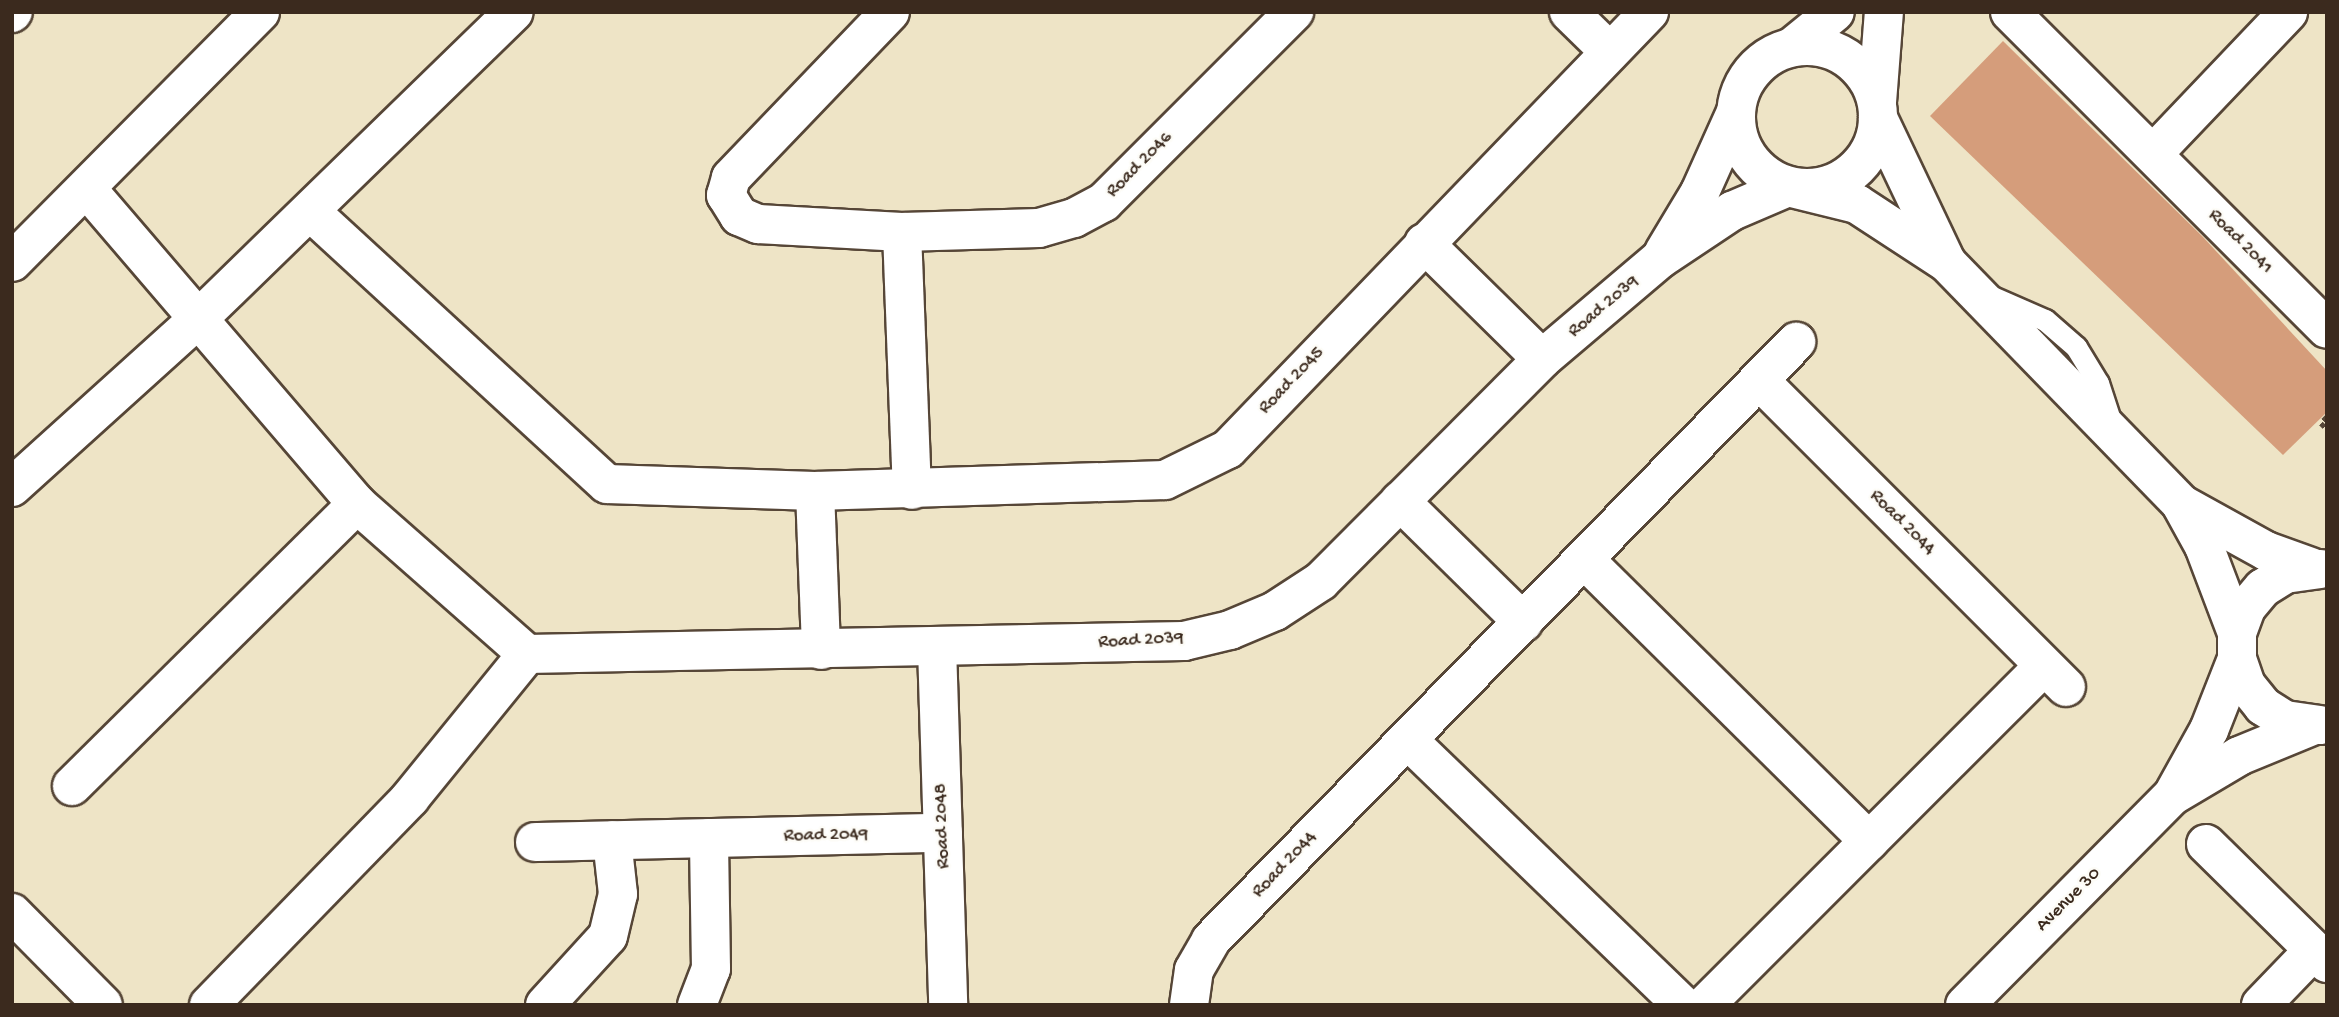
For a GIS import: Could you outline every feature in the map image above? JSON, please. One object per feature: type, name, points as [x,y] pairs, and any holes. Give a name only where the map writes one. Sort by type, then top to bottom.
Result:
[{"type":"street","points":[[12,262],[260,12]]},
{"type":"street","points":[[12,487],[196,321],[514,12]]},
{"type":"street","name":"Road 2046","points":[[890,12],[731,178],[726,195],[739,216],[758,224],[902,232],[1039,228],[1074,218],[1104,202],[1294,12]]},
{"type":"street","points":[[1569,12],[1610,52]]},
{"type":"street","name":"Road 2045","points":[[310,211],[607,484],[815,491],[1128,484],[1165,480],[1228,449],[1649,12]]},
{"type":"street","points":[[1835,12],[1792,47],[1762,61],[1748,76],[1735,114],[1745,153],[1758,169],[1787,187],[1857,204],[1960,276],[2181,504],[2266,551],[2319,568]]},
{"type":"street","points":[[1787,187],[1812,188],[1848,175],[1872,146],[1878,111],[1884,12]]},
{"type":"street","name":"Road 2041","points":[[2011,12],[2327,329]]},
{"type":"street","points":[[2153,155],[2288,12]]},
{"type":"street","points":[[1792,47],[1819,47],[1839,53],[1869,80],[1878,111],[1960,276]]},
{"type":"street","name":"Road 2039","points":[[1660,258],[1700,192],[1735,114]]},
{"type":"street","name":"Road 2039","points":[[527,654],[937,648],[1184,641],[1230,630],[1275,611],[1321,581],[1542,359],[1660,258],[1732,211],[1787,187]]},
{"type":"street","points":[[87,189],[196,321],[358,504],[527,654],[410,798],[209,1005]]},
{"type":"street","points":[[902,232],[912,490]]},
{"type":"street","points":[[1424,243],[1542,359]]},
{"type":"street","name":"Road 2044","points":[[1189,1005],[1194,970],[1211,940],[1796,342]]},
{"type":"street","name":"Road 2044","points":[[1705,1005],[1868,841],[2055,676],[1759,380]]},
{"type":"street","points":[[815,491],[821,650]]},
{"type":"street","points":[[1400,501],[1522,622]]},
{"type":"street","points":[[72,786],[358,504]]},
{"type":"street","points":[[2181,504],[2204,546],[2237,646],[2246,685],[2263,706],[2285,720],[2319,725]]},
{"type":"street","points":[[1584,559],[1868,841]]},
{"type":"street","name":"Avenue 30","points":[[2172,796],[2209,730],[2237,646],[2246,608],[2263,588],[2285,574],[2319,568]]},
{"type":"street","name":"Road 2048","points":[[937,648],[948,1005]]},
{"type":"street","name":"Avenue 30","points":[[1965,1005],[2172,796],[2239,756],[2319,725]]},
{"type":"street","points":[[1408,740],[1682,1005]]},
{"type":"street","name":"Road 2049","points":[[535,842],[943,833]]},
{"type":"street","points":[[697,1005],[711,969],[709,838]]},
{"type":"street","points":[[545,1005],[608,936],[618,894],[612,840]]},
{"type":"street","points":[[2206,844],[2320,957],[2261,1005]]},
{"type":"street","points":[[12,913],[103,1005]]},
{"type":"path","points":[[2327,417],[2321,423],[2327,429]]},
{"type":"building","points":[[2003,41],[2203,237],[2327,371],[2327,412],[2283,455],[1930,116]]}]
